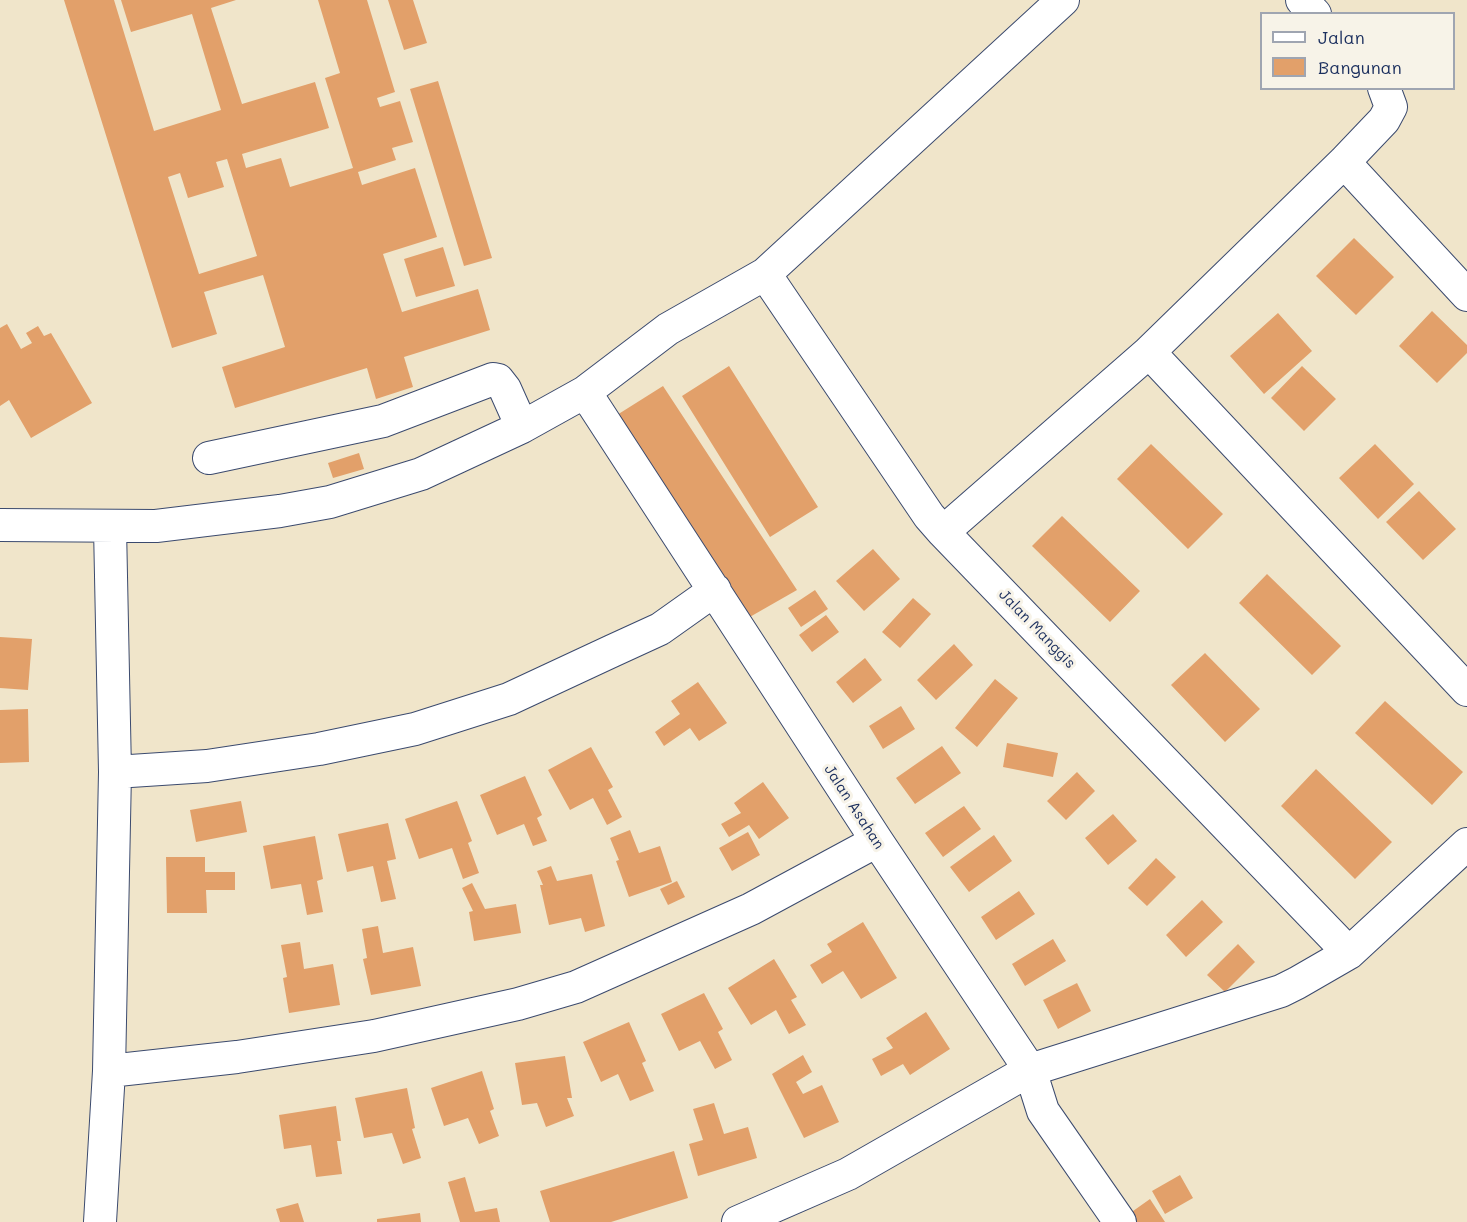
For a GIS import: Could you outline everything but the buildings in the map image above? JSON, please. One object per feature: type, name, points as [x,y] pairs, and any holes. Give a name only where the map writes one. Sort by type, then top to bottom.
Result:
[{"type":"street","points":[[0,525],[156,526],[330,502],[421,474],[522,427],[585,392],[668,330],[765,274],[1064,0]]},
{"type":"street","points":[[1302,0],[1312,12]]},
{"type":"street","points":[[943,532],[1149,352],[1344,162],[1384,120],[1390,107],[1385,90]]},
{"type":"street","points":[[1344,162],[1467,295]]},
{"type":"street","name":"Jalan Manggis","points":[[765,274],[929,516],[1348,953]]},
{"type":"street","points":[[1149,352],[1467,690]]},
{"type":"street","points":[[209,458],[383,421],[493,379],[505,389],[522,427]]},
{"type":"street","name":"Jalan Asahan","points":[[585,392],[877,841],[1030,1070],[1042,1111],[1120,1222]]},
{"type":"street","points":[[100,1222],[109,1071],[116,772],[110,526]]},
{"type":"street","points":[[116,772],[207,766],[319,749],[415,729],[509,699],[660,629],[714,590]]},
{"type":"street","points":[[109,1071],[237,1057],[374,1036],[557,993],[576,987],[751,909],[877,841]]},
{"type":"street","points":[[738,1222],[848,1174],[1030,1070],[1281,991],[1348,953],[1467,844]]}]
